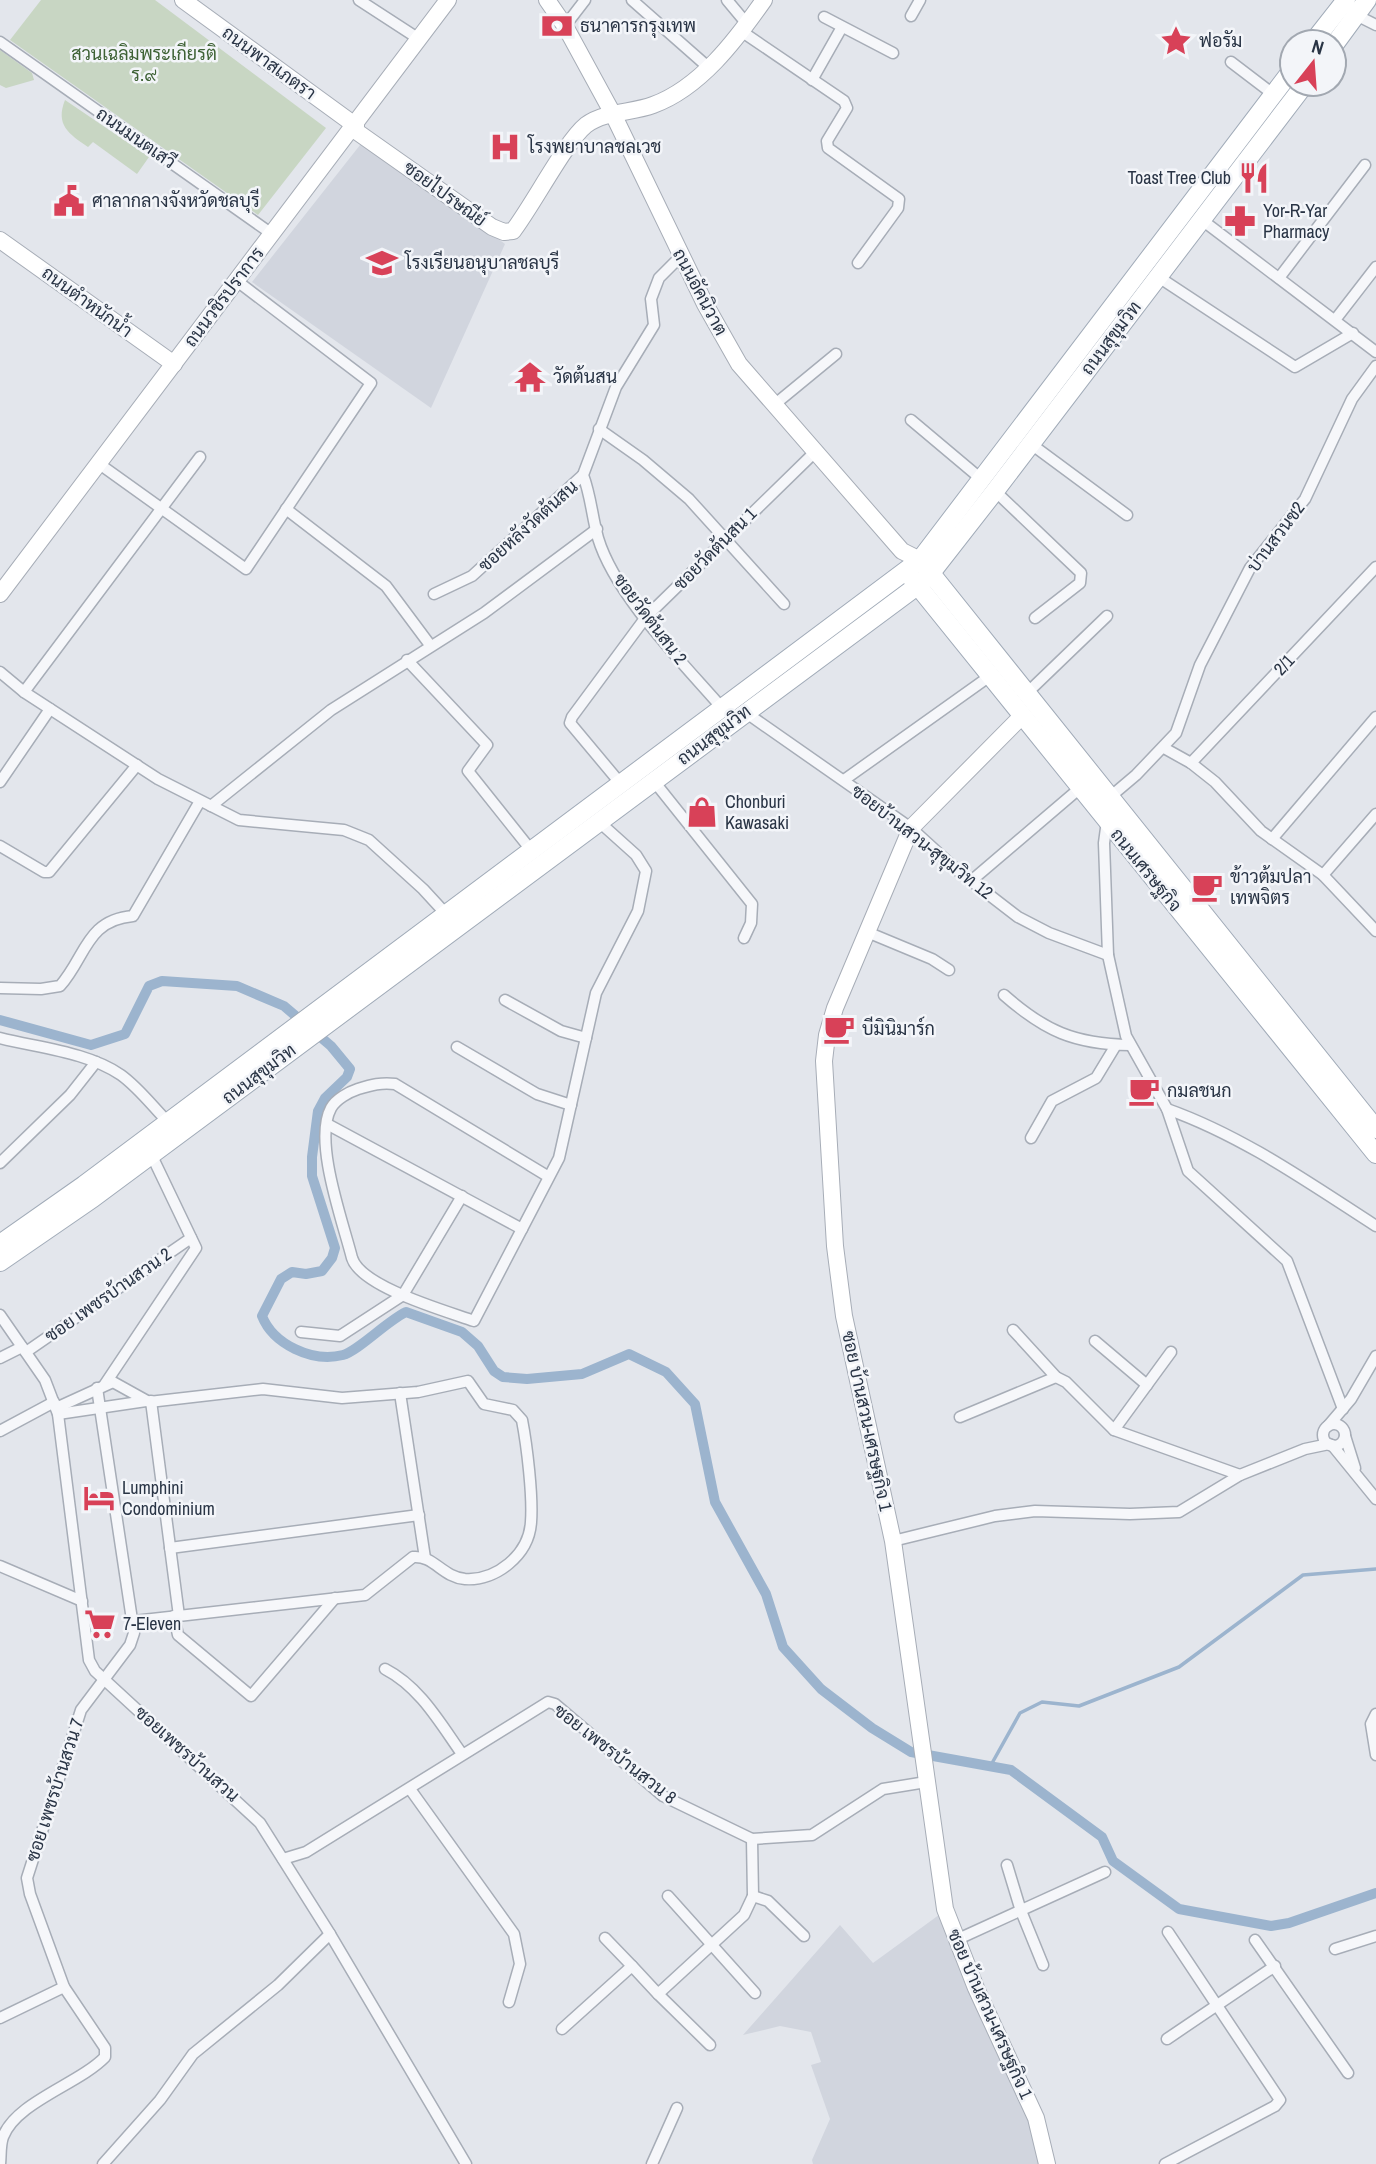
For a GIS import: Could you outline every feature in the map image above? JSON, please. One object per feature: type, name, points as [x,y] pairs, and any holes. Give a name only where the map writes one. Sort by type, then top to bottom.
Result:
[{"type":"main road","points":[[1326,28],[1347,4],[1367,0]]},
{"type":"main road","points":[[1339,28],[1347,4]]},
{"type":"main road","name":"ถนนสุขุมวิท","points":[[0,1262],[151,1154],[231,1085],[592,815],[621,784],[722,708],[919,573],[980,478],[1278,88]]},
{"type":"main road","name":"ถนนสุขุมวิท","points":[[313,1023],[446,914],[531,850],[653,780],[745,712],[919,573],[995,491],[1294,98]]},
{"type":"main road","name":"ถนนเศรษฐกิจ","points":[[919,573],[990,676],[1376,1154]]},
{"type":"main road","name":"ถนนเศรษฐกิจ","points":[[919,573],[1027,692],[1376,1129]]},
{"type":"main road","name":"ถนนสุขุมวิท","points":[[0,1244],[168,1122],[231,1085]]},
{"type":"street","name":"ถนนพาสเภตรา","points":[[183,0],[200,5],[354,127]]},
{"type":"street","points":[[359,0],[419,39]]},
{"type":"street","name":"ถนนวชิรปราการ","points":[[0,594],[448,0]]},
{"type":"street","name":"ถนนอัคนิวาต","points":[[547,0],[565,26],[613,114],[681,256],[739,364],[919,573]]},
{"type":"street","points":[[565,26],[585,0]]},
{"type":"street","points":[[632,0],[708,67]]},
{"type":"street","points":[[727,0],[744,27],[846,104],[827,141],[828,148],[899,199],[898,208],[858,263]]},
{"type":"street","points":[[613,114],[653,105],[691,83],[744,27],[764,0]]},
{"type":"street","points":[[911,16],[920,0]]},
{"type":"street","points":[[1347,4],[1376,25]]},
{"type":"street","points":[[824,17],[892,53]]},
{"type":"street","points":[[812,80],[842,27]]},
{"type":"street","name":"ถนนมนตเสวี","points":[[0,42],[272,234]]},
{"type":"street","points":[[1231,62],[1273,94]]},
{"type":"street","name":"ซอยไปรษณีย์","points":[[354,127],[492,228],[505,232],[513,230],[531,208],[583,127],[613,114]]},
{"type":"street","points":[[1279,278],[1365,166]]},
{"type":"street","points":[[1202,220],[1376,352]]},
{"type":"street","name":"ถนนตำหนักน้ำ","points":[[0,240],[174,364]]},
{"type":"street","points":[[583,475],[616,387],[654,325],[651,299],[659,278],[681,256]]},
{"type":"street","points":[[1335,320],[1376,267]]},
{"type":"street","points":[[1157,276],[1295,367],[1353,333]]},
{"type":"street","points":[[98,463],[246,569],[370,383],[237,281]]},
{"type":"street","points":[[774,405],[836,354]]},
{"type":"street","name":"บ่านสวนซ2","points":[[1110,797],[1164,748],[1176,733],[1200,665],[1250,568],[1305,499],[1352,399],[1376,366]]},
{"type":"street","points":[[911,420],[980,478]]},
{"type":"street","points":[[599,429],[643,460],[689,499],[784,604]]},
{"type":"street","points":[[1031,444],[1127,515]]},
{"type":"street","name":"ซอยวัดต้นสน 1","points":[[621,784],[570,723],[646,617],[815,452]]},
{"type":"street","points":[[24,692],[200,457]]},
{"type":"street","name":"ซอยวัดต้นสน 2","points":[[583,475],[592,499],[597,529],[614,573],[646,617],[722,708]]},
{"type":"street","name":"ซอยหลังวัดต้นสน","points":[[435,594],[472,576],[583,475]]},
{"type":"street","points":[[995,491],[1081,573],[1080,583],[1035,618]]},
{"type":"street","points":[[286,509],[386,586],[430,645]]},
{"type":"street","points":[[0,988],[41,989],[60,986],[86,942],[114,918],[133,916],[205,804],[331,710],[484,613],[597,529]]},
{"type":"street","name":"2/1","points":[[1191,763],[1376,567]]},
{"type":"street","points":[[1027,692],[1107,616]]},
{"type":"street","points":[[407,660],[487,745],[468,771],[531,850]]},
{"type":"street","points":[[0,673],[24,692],[136,765],[239,820],[344,830],[369,840],[424,889],[446,914]]},
{"type":"street","points":[[844,780],[990,676]]},
{"type":"street","points":[[0,782],[50,709]]},
{"type":"street","name":"ซอยบ้านสวน-สุขุมวิท 12","points":[[745,712],[911,828],[971,881],[1018,917],[1048,933],[1108,955]]},
{"type":"street","name":"ซอย บ้านสวน-เศรษฐกิจ 1","points":[[1022,716],[911,828],[827,1035],[825,1117],[844,1316],[893,1541],[944,1909],[1022,2083],[1036,2118],[1047,2164]]},
{"type":"street","points":[[1272,839],[1376,717]]},
{"type":"street","points":[[1164,748],[1191,763],[1272,839],[1323,876],[1376,931]]},
{"type":"street","points":[[0,846],[44,872],[50,872],[136,765]]},
{"type":"street","points":[[653,780],[752,904],[751,923],[744,938]]},
{"type":"street","points":[[971,881],[1080,788]]},
{"type":"street","points":[[1323,876],[1376,814]]},
{"type":"street","points":[[549,1177],[395,1084],[377,1084],[351,1092],[331,1108],[327,1124],[326,1147],[354,1264],[362,1273],[403,1296],[474,1321],[559,1158],[596,993],[638,911],[646,878],[636,855],[592,815]]},
{"type":"street","points":[[1107,821],[1104,843],[1108,955],[1130,1045],[1167,1109],[1188,1171],[1287,1261],[1343,1409]]},
{"type":"street","points":[[867,932],[932,959],[949,970]]},
{"type":"street","points":[[1004,995],[1042,1026],[1067,1036],[1130,1045]]},
{"type":"street","points":[[505,1000],[561,1031],[586,1038]]},
{"type":"street","points":[[0,1052],[2,1039],[96,1062],[121,1075],[168,1122]]},
{"type":"street","points":[[1031,1138],[1052,1101],[1096,1079],[1116,1045]]},
{"type":"street","points":[[457,1047],[537,1094],[571,1105]]},
{"type":"street","points":[[0,1163],[70,1095],[96,1062]]},
{"type":"street","points":[[1167,1109],[1206,1123],[1257,1150],[1376,1226]]},
{"type":"street","points":[[327,1124],[522,1229]]},
{"type":"street","points":[[56,1408],[101,1405],[149,1401],[263,1389],[335,1398],[401,1393],[468,1381],[485,1405],[513,1410],[523,1424],[531,1521],[516,1557],[494,1576],[482,1579],[447,1575],[425,1558],[405,1560],[365,1595],[134,1621],[101,1405],[101,1386],[196,1248],[151,1154]]},
{"type":"street","points":[[301,1332],[340,1336],[403,1296],[462,1196]]},
{"type":"street","name":"ซอย เพชรบ้านสวน 2","points":[[0,1358],[24,1349],[191,1238]]},
{"type":"street","name":"ซอยเพชรบ้านสวน","points":[[0,1315],[45,1380],[56,1408],[89,1660],[104,1679],[241,1802],[260,1823],[330,1934],[466,2164]]},
{"type":"street","points":[[1013,1330],[1056,1377],[1066,1382],[1114,1430],[1240,1475]]},
{"type":"street","points":[[1095,1340],[1147,1385]]},
{"type":"street","points":[[1114,1430],[1171,1352]]},
{"type":"street","points":[[1305,1449],[1351,1399],[1376,1356]]},
{"type":"street","points":[[960,1417],[1056,1377]]},
{"type":"street","points":[[0,1431],[101,1386],[118,1383],[149,1401]]},
{"type":"street","points":[[401,1393],[425,1558]]},
{"type":"street","points":[[893,1541],[995,1516],[1035,1511],[1130,1514],[1179,1512],[1240,1475],[1305,1449],[1339,1444],[1345,1434],[1351,1399]]},
{"type":"street","points":[[149,1401],[170,1548],[178,1635],[251,1696],[335,1598]]},
{"type":"street","points":[[1327,1427],[1338,1425],[1345,1434],[1356,1474]]},
{"type":"street","points":[[1327,1427],[1324,1439],[1375,1497]]},
{"type":"street","points":[[170,1548],[419,1515]]},
{"type":"street","points":[[0,1566],[82,1601]]},
{"type":"street","name":"ซอย เพชรบ้านสวน 7","points":[[0,2164],[1,2141],[13,2121],[105,2057],[106,2048],[64,1987],[30,1894],[27,1878],[81,1710],[130,1645],[134,1621]]},
{"type":"street","points":[[385,1669],[403,1679],[419,1695],[462,1754]]},
{"type":"street","name":"ซอย เพชรบ้านสวน 8","points":[[283,1859],[306,1852],[541,1706],[555,1704],[663,1796],[752,1839],[813,1835],[883,1788],[926,1782]]},
{"type":"street","points":[[1376,1714],[1371,1724],[1376,1755]]},
{"type":"street","points":[[410,1789],[514,1934],[520,1964],[509,2002]]},
{"type":"street","points":[[659,1994],[744,1915],[753,1896],[752,1839]]},
{"type":"street","points":[[1007,1865],[1021,1911],[1043,1965]]},
{"type":"street","points":[[956,1940],[1105,1872]]},
{"type":"street","points":[[668,1896],[710,1947],[755,1993]]},
{"type":"street","points":[[753,1896],[768,1900],[804,1936]]},
{"type":"street","points":[[1165,2164],[1275,2106],[1280,2100],[1168,1932]]},
{"type":"street","points":[[103,2164],[160,2100],[193,2054],[278,1985],[330,1934]]},
{"type":"street","points":[[1335,1949],[1376,1936]]},
{"type":"street","points":[[605,1938],[710,2045]]},
{"type":"street","points":[[1255,1940],[1348,2073]]},
{"type":"street","points":[[562,2029],[632,1966]]},
{"type":"street","points":[[1167,2039],[1275,1966]]},
{"type":"street","points":[[0,2018],[64,1987]]},
{"type":"street","points":[[652,2164],[677,2108]]},
{"type":"shaded area","name":"โรงเรียนอนุบาลชลบุรี","points":[[364,140],[505,244],[431,408],[252,282]]},
{"type":"shaded area","points":[[943,1912],[1018,2084],[1042,2164],[813,2164],[812,2160],[830,2119],[811,2065],[821,2062],[811,2032],[780,2026],[743,2035],[840,1925],[873,1963]]},
{"type":"green space","name":"สวนเฉลิมพระเกียรติ ร.๙","points":[[41,0],[155,0],[326,128],[258,215],[10,40]]},
{"type":"green space","points":[[0,50],[32,73],[34,80],[6,88],[0,85]]},
{"type":"green space","points":[[65,100],[149,157],[137,174],[93,142],[88,147],[70,133],[62,116]]},
{"type":"waterway","points":[[0,1020],[91,1045],[125,1034],[149,986],[162,981],[237,986],[284,1006],[331,1046],[350,1069],[347,1077],[325,1098],[318,1111],[312,1157],[312,1176],[335,1248],[332,1258],[322,1271],[306,1274],[292,1272],[281,1279],[262,1316],[267,1326],[284,1343],[307,1354],[331,1357],[343,1355],[406,1312],[462,1332],[478,1346],[494,1371],[503,1377],[527,1379],[582,1374],[629,1354],[666,1372],[695,1404],[715,1502],[766,1594],[783,1647],[821,1689],[872,1728],[911,1752],[1011,1770],[1102,1837],[1113,1861],[1179,1909],[1271,1926],[1289,1923],[1376,1893]]},
{"type":"waterway","points":[[991,1765],[1020,1713],[1042,1702],[1079,1706],[1179,1667],[1303,1575],[1376,1569]]},
{"type":"place","name":"ธนาคารกรุงเทพ","points":[[557,26]]},
{"type":"place","name":"ฟอรัม","points":[[1176,41]]},
{"type":"place","name":"โรงพยาบาลชลเวช","points":[[505,147]]},
{"type":"place","name":"Toast Tree Club","points":[[1254,178]]},
{"type":"place","name":"ศาลากลางจังหวัดชลบุรี","points":[[69,201]]},
{"type":"place","name":"Yor-R-Yar Pharmacy","points":[[1240,221]]},
{"type":"place","name":"โรงเรียนอนุบาลชลบุรี","points":[[382,263]]},
{"type":"place","name":"วัดต้นสน","points":[[530,377]]},
{"type":"place","name":"Chonburi Kawasaki","points":[[702,812]]},
{"type":"place","name":"ข้าวต้มปลา เทพจิตร","points":[[1207,887]]},
{"type":"place","name":"บีมินิมาร์ก","points":[[839,1029]]},
{"type":"place","name":"กมลชนก","points":[[1144,1091]]},
{"type":"place","name":"Lumphini Condominium","points":[[99,1498]]},
{"type":"place","name":"7-Eleven","points":[[100,1624]]}]
